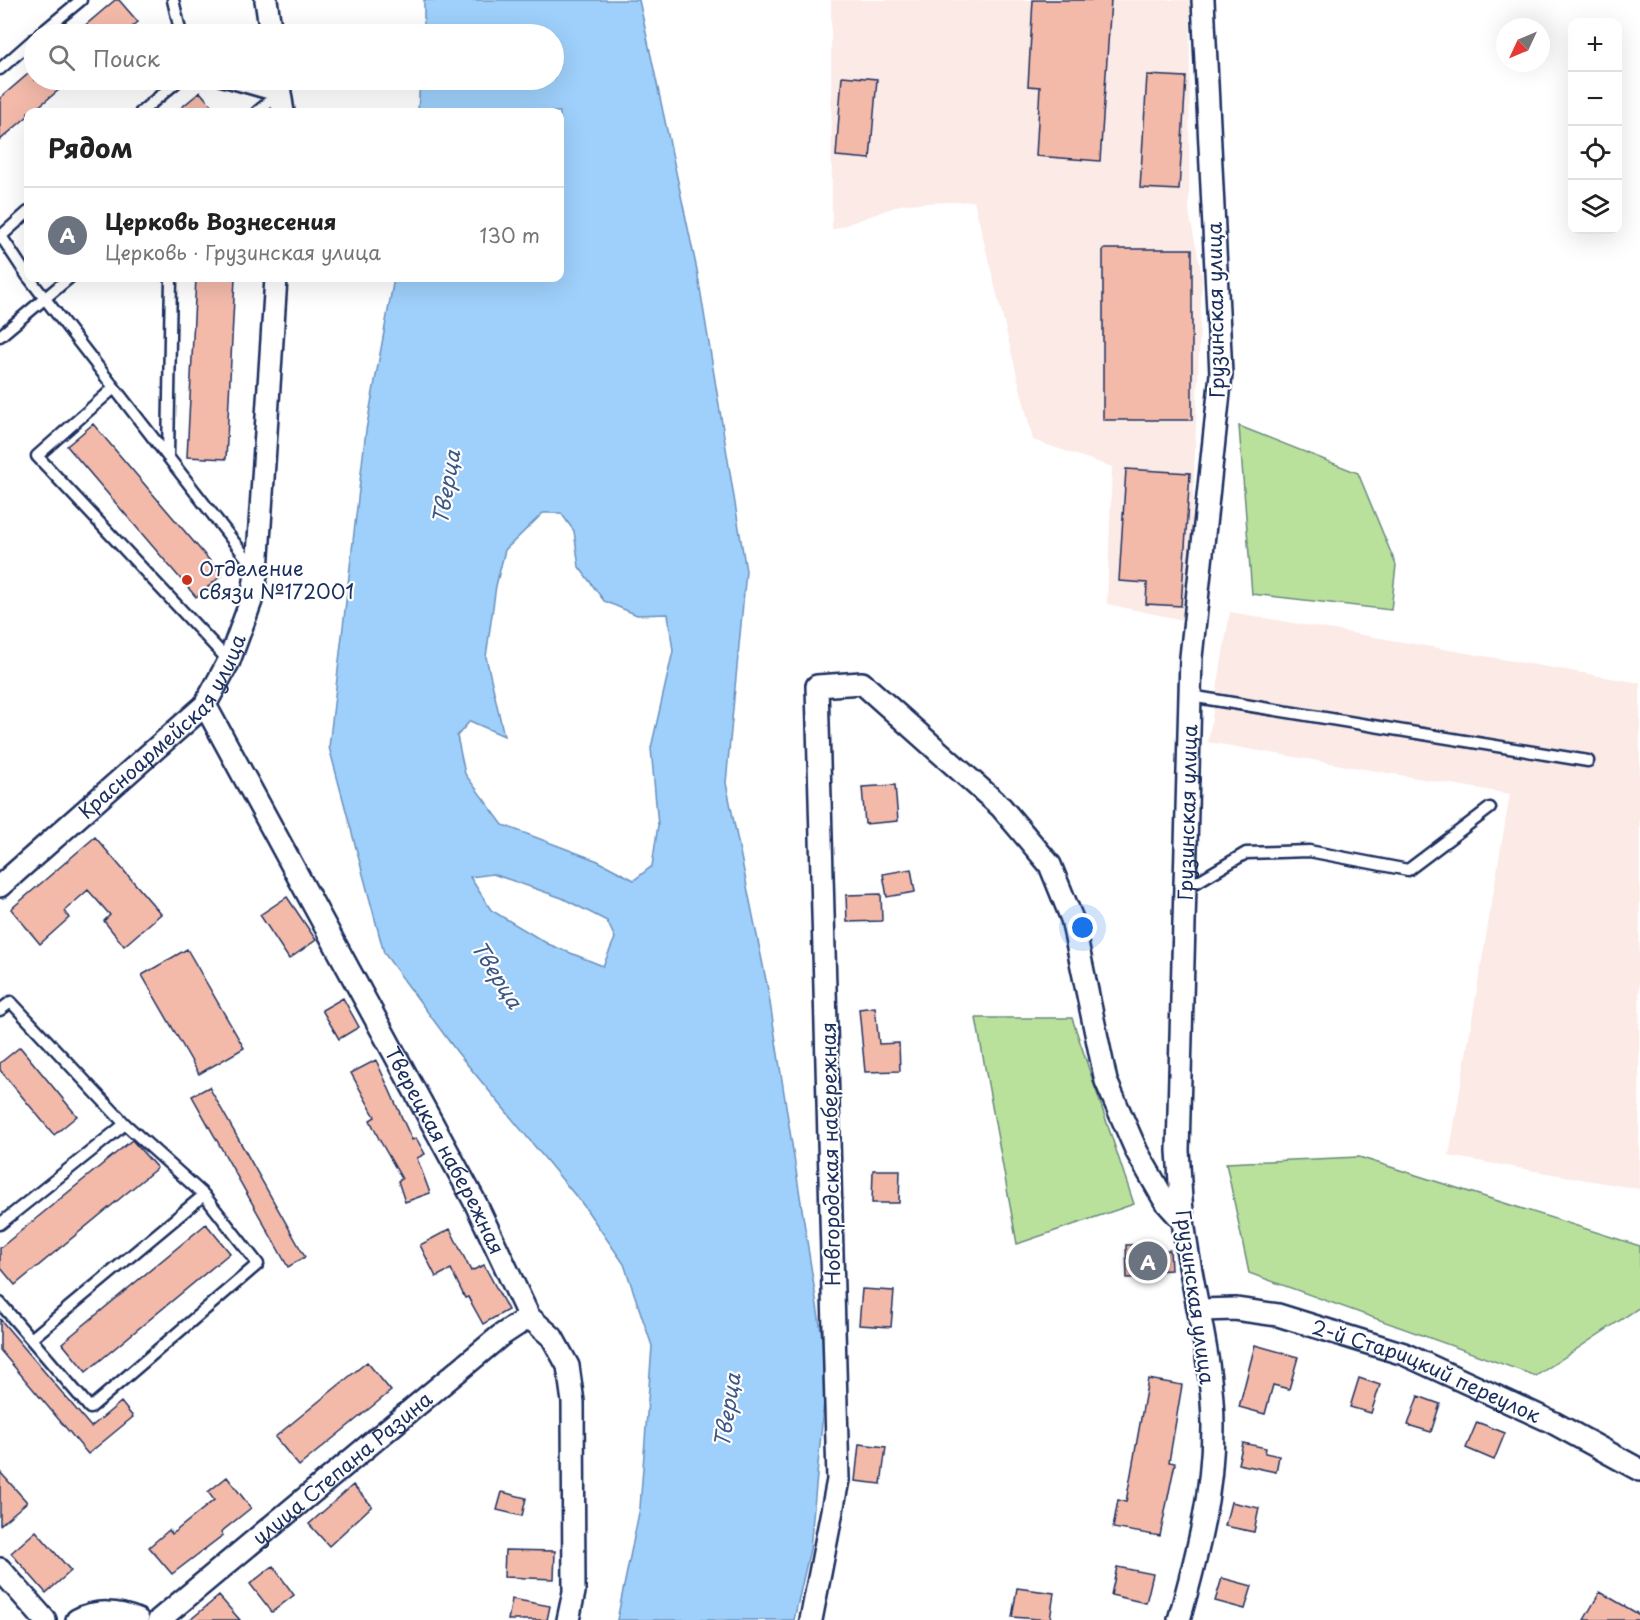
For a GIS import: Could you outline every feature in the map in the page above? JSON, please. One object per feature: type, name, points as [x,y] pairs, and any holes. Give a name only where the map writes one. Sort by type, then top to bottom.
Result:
[{"type":"street","points":[[266,0],[270,24]]},
{"type":"street","name":"Грузинская улица","points":[[1179,1620],[1201,1539],[1211,1482],[1213,1426],[1207,1345],[1183,1221],[1178,1151],[1191,657],[1221,374],[1203,0]]},
{"type":"street","name":"Красноармейская улица","points":[[0,886],[205,705],[229,661],[251,601],[257,572],[276,282]]},
{"type":"street","name":"Новгородская набережная","points":[[811,1620],[838,1480],[818,686],[862,683],[1001,807],[1050,865],[1072,919],[1106,1081],[1137,1152],[1165,1201],[1183,1221]]},
{"type":"street","name":"Тверецкая набережная","points":[[205,705],[475,1202],[529,1317],[552,1337],[568,1366],[573,1402],[574,1592],[568,1620]]},
{"type":"street","name":"2-й Старицкий переулок","points":[[1200,1310],[1235,1309],[1278,1315],[1404,1354],[1552,1422],[1640,1470]]},
{"type":"street","name":"улица Степана Разина","points":[[159,1620],[500,1336],[529,1317]]},
{"type":"street","points":[[0,1569],[45,1620]]},
{"type":"street","points":[[77,1620],[102,1612],[119,1613],[138,1620]]},
{"type":"lane","points":[[52,24],[81,0]]},
{"type":"lane","points":[[173,0],[179,24]]},
{"type":"lane","points":[[0,69],[24,48]]},
{"type":"lane","points":[[146,108],[167,90]]},
{"type":"lane","points":[[258,90],[281,96]]},
{"type":"lane","points":[[263,108],[273,99],[281,96]]},
{"type":"lane","points":[[24,216],[1,236],[24,270]]},
{"type":"lane","points":[[32,282],[257,572]]},
{"type":"lane","points":[[0,336],[64,282]]},
{"type":"lane","points":[[168,456],[171,282]]},
{"type":"lane","points":[[114,388],[37,456],[229,661]]},
{"type":"lane","points":[[1190,696],[1588,761]]},
{"type":"lane","points":[[1185,889],[1246,853],[1309,851],[1408,870],[1490,808]]},
{"type":"lane","points":[[0,1010],[10,1002],[125,1124],[204,1195],[258,1264],[90,1408],[0,1303]]},
{"type":"lane","points":[[0,1224],[125,1124]]},
{"type":"lane","points":[[31,1339],[204,1195]]},
{"type":"shaded area","points":[[831,0],[1190,0],[1189,212],[1202,276],[1188,621],[1107,604],[1112,467],[1033,440],[974,201],[903,204],[832,230]]},
{"type":"shaded area","points":[[1230,612],[1640,683],[1639,1189],[1449,1156],[1510,794],[1208,742]]},
{"type":"green space","points":[[1239,426],[1358,473],[1396,565],[1391,610],[1252,594]]},
{"type":"green space","points":[[976,1018],[1072,1018],[1134,1204],[1017,1244]]},
{"type":"green space","points":[[1359,1157],[1640,1246],[1640,1307],[1536,1376],[1249,1273],[1226,1163]]},
{"type":"water","name":"Тверца","points":[[424,0],[639,0],[697,270],[746,571],[726,783],[768,990],[827,1370],[810,1549],[794,1620],[617,1620],[640,1508],[652,1346],[624,1264],[584,1206],[457,1052],[384,953],[329,747],[366,430],[393,282],[564,282],[564,108],[418,108],[419,90],[564,90],[564,24],[424,24]],"holes":[[[543,513],[561,513],[574,531],[579,567],[604,601],[637,615],[668,614],[673,651],[651,748],[658,825],[652,866],[634,880],[598,861],[503,825],[465,774],[457,736],[470,721],[504,736],[486,657],[496,586],[505,550]],[[493,874],[562,898],[607,921],[615,938],[603,966],[548,944],[491,910],[470,877]]]},
{"type":"building","points":[[115,0],[119,0],[138,22],[136,24],[87,24]]},
{"type":"building","points":[[1033,0],[1111,0],[1100,161],[1036,156],[1040,87],[1028,86]]},
{"type":"building","points":[[1147,75],[1186,77],[1179,190],[1140,188]]},
{"type":"building","points":[[842,76],[877,79],[870,159],[836,156]]},
{"type":"building","points":[[24,78],[24,90],[59,90],[37,108],[24,108],[24,119],[0,140],[0,98]]},
{"type":"building","points":[[200,92],[214,108],[181,108]]},
{"type":"building","points":[[1103,249],[1192,249],[1192,420],[1103,420]]},
{"type":"building","points":[[196,282],[235,282],[226,459],[187,457]]},
{"type":"building","points":[[93,424],[222,575],[196,597],[67,446]]},
{"type":"building","points":[[1126,469],[1190,473],[1181,606],[1146,604],[1147,583],[1119,581]]},
{"type":"building","points":[[895,785],[898,821],[865,824],[862,787]]},
{"type":"building","points":[[95,837],[161,914],[124,946],[104,921],[110,915],[88,890],[64,911],[69,918],[40,944],[11,909]]},
{"type":"building","points":[[911,869],[915,892],[887,897],[883,874]]},
{"type":"building","points":[[881,894],[882,921],[847,922],[846,895]]},
{"type":"building","points":[[287,897],[316,940],[289,959],[260,915]]},
{"type":"building","points":[[187,949],[244,1048],[199,1074],[142,975]]},
{"type":"building","points":[[343,998],[359,1027],[339,1039],[322,1010]]},
{"type":"building","points":[[875,1007],[879,1044],[899,1043],[900,1071],[865,1072],[859,1009]]},
{"type":"building","points":[[20,1047],[77,1116],[54,1135],[0,1070],[0,1063]]},
{"type":"building","points":[[376,1060],[412,1140],[416,1138],[425,1154],[417,1158],[430,1193],[405,1202],[398,1181],[402,1179],[379,1139],[370,1120],[375,1117],[351,1073]]},
{"type":"building","points":[[209,1087],[305,1257],[288,1267],[192,1096]]},
{"type":"building","points":[[132,1140],[157,1168],[15,1285],[0,1267],[0,1248]]},
{"type":"building","points":[[873,1170],[900,1170],[899,1203],[872,1203]]},
{"type":"building","points":[[206,1224],[230,1253],[86,1372],[62,1343]]},
{"type":"building","points":[[450,1229],[471,1271],[484,1265],[508,1310],[483,1324],[468,1297],[465,1298],[451,1269],[436,1277],[420,1245]]},
{"type":"building","points":[[1153,1244],[1153,1251],[1170,1250],[1171,1270],[1154,1271],[1154,1277],[1127,1278],[1126,1245]]},
{"type":"building","points":[[862,1289],[894,1291],[891,1327],[859,1325]]},
{"type":"building","points":[[0,1319],[91,1427],[121,1402],[133,1417],[88,1454],[0,1350]]},
{"type":"building","points":[[1255,1345],[1298,1357],[1289,1389],[1273,1385],[1265,1414],[1239,1407]]},
{"type":"building","points":[[367,1362],[391,1391],[299,1466],[275,1437]]},
{"type":"building","points":[[1359,1378],[1380,1385],[1371,1413],[1350,1407]]},
{"type":"building","points":[[1148,1379],[1182,1385],[1169,1462],[1175,1463],[1160,1536],[1113,1528],[1118,1500],[1126,1502]]},
{"type":"building","points":[[1418,1396],[1440,1404],[1431,1432],[1408,1425]]},
{"type":"building","points":[[1477,1422],[1505,1433],[1494,1460],[1466,1448]]},
{"type":"building","points":[[1243,1443],[1266,1448],[1265,1453],[1279,1456],[1276,1472],[1238,1464]]},
{"type":"building","points":[[859,1444],[886,1447],[881,1484],[855,1481]]},
{"type":"building","points":[[0,1472],[27,1502],[0,1525]]},
{"type":"building","points":[[227,1477],[251,1508],[221,1532],[223,1535],[172,1574],[149,1547],[169,1530],[172,1534],[214,1500],[208,1492]]},
{"type":"building","points":[[353,1485],[372,1506],[329,1546],[309,1524]]},
{"type":"building","points":[[502,1492],[526,1498],[522,1516],[497,1510]]},
{"type":"building","points":[[1231,1502],[1259,1508],[1254,1532],[1225,1526]]},
{"type":"building","points":[[36,1531],[71,1571],[46,1593],[11,1553]]},
{"type":"building","points":[[505,1550],[555,1551],[554,1579],[504,1577]]},
{"type":"building","points":[[273,1566],[294,1595],[272,1612],[250,1584]]},
{"type":"building","points":[[1117,1567],[1153,1574],[1146,1603],[1111,1595]]},
{"type":"building","points":[[1222,1578],[1252,1586],[1245,1609],[1215,1601]]},
{"type":"building","points":[[1017,1588],[1054,1593],[1050,1620],[1012,1617]]},
{"type":"building","points":[[1600,1592],[1640,1615],[1640,1620],[1584,1620]]},
{"type":"building","points":[[219,1596],[240,1620],[190,1620]]},
{"type":"building","points":[[512,1599],[550,1606],[547,1620],[508,1620]]},
{"type":"place","name":"Отделение связи №172001","points":[[187,580]]},
{"type":"place","name":"Церковь Вознесения","points":[[1148,1261]]}]
